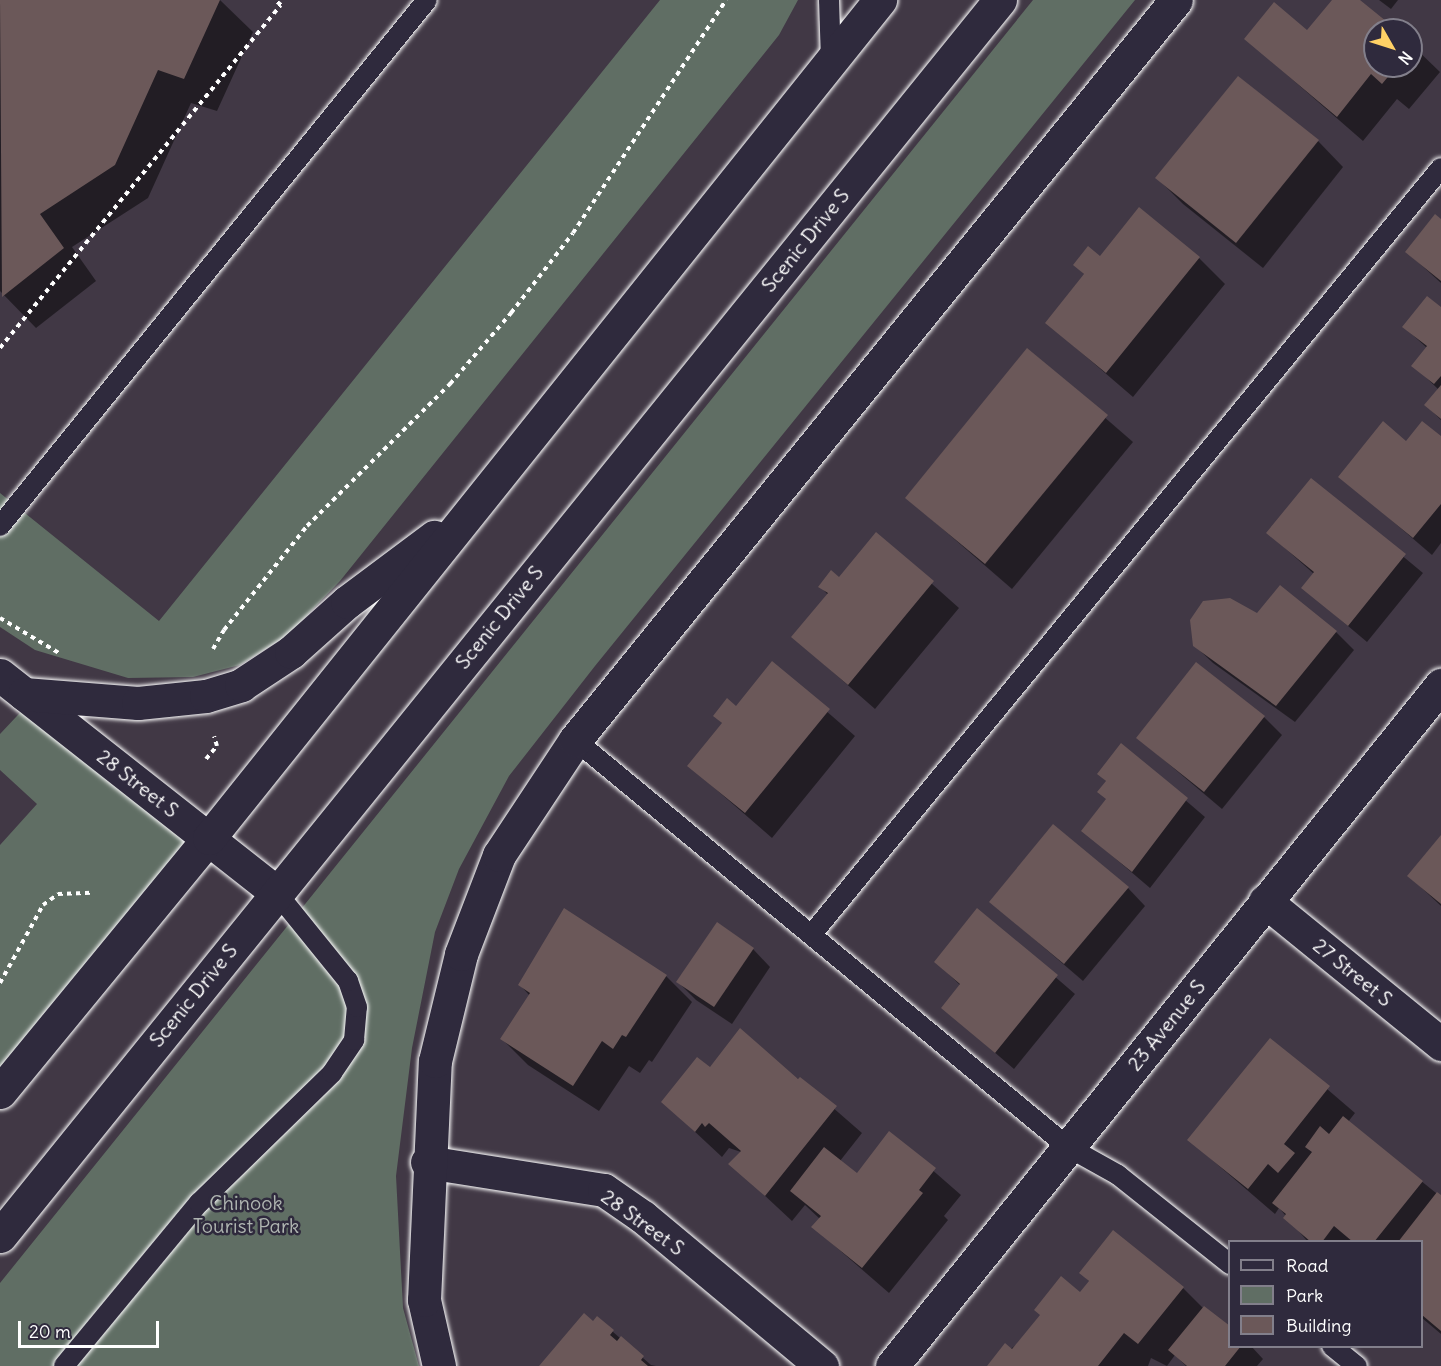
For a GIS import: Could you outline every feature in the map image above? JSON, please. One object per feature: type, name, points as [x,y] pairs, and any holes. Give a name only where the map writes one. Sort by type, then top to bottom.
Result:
[{"type":"street","points":[[0,1092],[209,838],[880,0]]},
{"type":"street","name":"Scenic Drive S","points":[[0,1236],[276,892],[1000,0]]},
{"type":"street","points":[[439,1366],[424,1300],[427,1162],[435,1061],[461,954],[499,855],[574,740],[1176,0]]},
{"type":"street","points":[[12,684],[138,703],[206,696],[241,684],[291,652],[347,603],[472,510]]},
{"type":"street","name":"28 Street S","points":[[12,684],[276,892]]},
{"type":"street","name":"23 Avenue S","points":[[892,1366],[1441,685]]},
{"type":"street","name":"27 Street S","points":[[1265,901],[1441,1044]]},
{"type":"street","name":"28 Street S","points":[[427,1162],[604,1190],[643,1217],[822,1366]]},
{"type":"lane","points":[[0,526],[427,0]]},
{"type":"lane","points":[[829,0],[831,60]]},
{"type":"lane","points":[[812,934],[1441,168]]},
{"type":"lane","points":[[574,740],[1068,1147],[1118,1175],[1228,1262]]},
{"type":"lane","points":[[64,1366],[199,1203],[332,1072],[354,1040],[357,1006],[348,981],[276,892]]},
{"type":"lane","points":[[1333,1348],[1356,1366]]},
{"type":"path","points":[[0,348],[281,5],[275,0]]},
{"type":"path","points":[[207,660],[224,630],[307,526],[450,384],[511,313],[573,233],[726,0]]},
{"type":"path","points":[[206,759],[216,746],[213,733]]},
{"type":"path","points":[[0,983],[43,905],[58,894],[92,893]]},
{"type":"green space","points":[[660,0],[798,0],[779,35],[340,581],[288,635],[240,665],[193,677],[128,678],[35,650],[0,627],[0,493],[159,621]]},
{"type":"green space","name":"Chinook Tourist Park","points":[[1033,0],[1135,0],[595,666],[509,776],[459,869],[435,932],[412,1048],[396,1176],[403,1308],[419,1366],[0,1366],[0,1283]]},
{"type":"green space","points":[[32,700],[209,838],[0,1092],[0,845],[37,804],[0,770],[0,734]]},
{"type":"building","points":[[0,0],[220,0],[184,79],[158,70],[115,165],[40,214],[64,248],[2,297]]},
{"type":"building","points":[[1332,0],[1360,0],[1382,18],[1363,18],[1363,78],[1368,78],[1337,117],[1244,39],[1274,2],[1307,30]]},
{"type":"building","points":[[1238,76],[1319,140],[1236,243],[1155,178]]},
{"type":"building","points":[[1375,78],[1387,78],[1382,84]]},
{"type":"building","points":[[1139,207],[1200,257],[1106,373],[1045,323],[1084,274],[1073,265],[1088,246],[1100,256]]},
{"type":"building","points":[[1435,214],[1441,219],[1441,281],[1405,252]]},
{"type":"building","points":[[1427,296],[1441,307],[1441,376],[1434,384],[1411,366],[1427,346],[1402,327]]},
{"type":"building","points":[[1027,348],[1108,415],[985,564],[905,498]]},
{"type":"building","points":[[1441,385],[1441,419],[1424,405]]},
{"type":"building","points":[[1383,421],[1406,441],[1422,421],[1441,436],[1441,504],[1413,538],[1338,477]]},
{"type":"building","points":[[1311,478],[1406,554],[1348,626],[1301,588],[1314,572],[1266,533]]},
{"type":"building","points":[[876,532],[934,581],[848,685],[791,637],[828,593],[818,587],[831,570],[839,577]]},
{"type":"building","points":[[1280,585],[1337,631],[1276,706],[1193,646],[1190,620],[1203,601],[1230,598],[1257,613]]},
{"type":"building","points":[[772,661],[830,709],[745,813],[687,766],[722,723],[713,716],[727,698],[736,706]]},
{"type":"building","points":[[1196,662],[1265,716],[1204,792],[1136,738]]},
{"type":"building","points":[[1121,743],[1188,798],[1132,872],[1081,831],[1106,799],[1097,792],[1106,781],[1097,774]]},
{"type":"building","points":[[1053,824],[1129,887],[1064,964],[989,902]]},
{"type":"building","points":[[1441,835],[1441,904],[1407,876]]},
{"type":"building","points":[[564,908],[667,975],[626,1037],[622,1035],[613,1049],[602,1041],[573,1086],[500,1039],[530,993],[518,985]]},
{"type":"building","points":[[977,908],[1058,975],[995,1053],[941,1008],[960,984],[934,962]]},
{"type":"building","points":[[717,922],[754,948],[714,1007],[676,982]]},
{"type":"building","points":[[740,1028],[798,1079],[800,1077],[837,1106],[765,1196],[728,1164],[741,1151],[709,1123],[705,1127],[702,1123],[695,1132],[661,1102],[697,1057],[710,1067]]},
{"type":"building","points":[[1270,1038],[1330,1086],[1284,1144],[1295,1153],[1278,1173],[1268,1164],[1248,1189],[1187,1140]]},
{"type":"building","points":[[1343,1116],[1423,1181],[1376,1240],[1351,1240],[1334,1226],[1324,1240],[1309,1240],[1283,1218],[1286,1214],[1272,1203],[1312,1152],[1305,1147],[1320,1126],[1329,1134]]},
{"type":"building","points":[[889,1131],[936,1168],[919,1190],[923,1193],[862,1268],[811,1227],[821,1216],[790,1191],[824,1147],[857,1173]]},
{"type":"building","points":[[1437,1192],[1441,1195],[1441,1331],[1423,1316],[1423,1240],[1400,1240]]},
{"type":"building","points":[[1113,1230],[1184,1287],[1138,1344],[1124,1333],[1098,1366],[987,1366],[1005,1343],[1012,1349],[1040,1315],[1034,1310],[1061,1276],[1080,1292],[1089,1281],[1079,1273]]},
{"type":"building","points":[[1204,1306],[1228,1324],[1228,1348],[1239,1348],[1225,1366],[1187,1366],[1168,1350]]},
{"type":"building","points":[[584,1313],[593,1321],[597,1316],[614,1330],[610,1335],[617,1341],[621,1336],[644,1356],[641,1360],[648,1366],[539,1366]]}]
